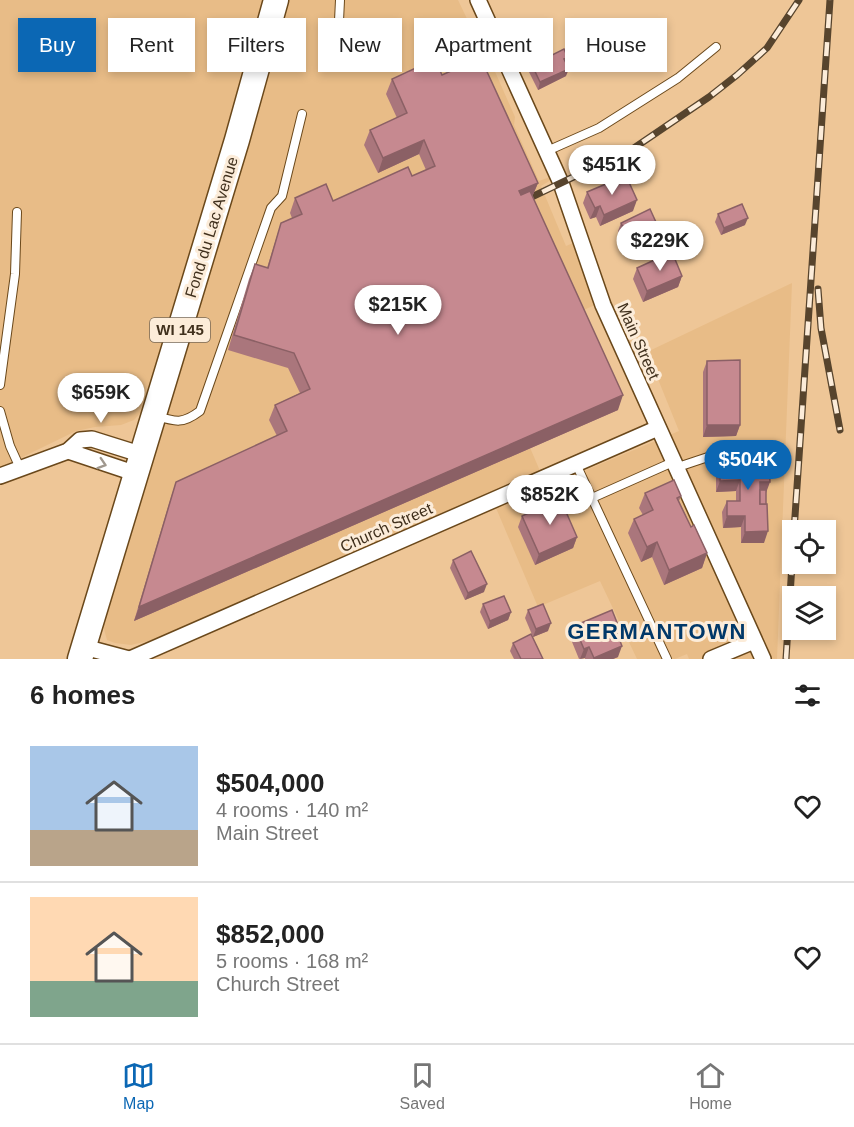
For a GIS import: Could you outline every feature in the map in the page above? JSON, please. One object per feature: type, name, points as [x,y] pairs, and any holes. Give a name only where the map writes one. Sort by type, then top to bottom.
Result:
[{"type":"main road","name":"Fond du Lac Avenue","points":[[82,653],[237,140],[276,0]]},
{"type":"street","name":"Main Street","points":[[478,0],[561,183],[603,305],[763,659]]},
{"type":"street","name":"Church Street","points":[[82,653],[129,659],[658,428]]},
{"type":"street","points":[[0,476],[68,451],[140,465]]},
{"type":"street","points":[[711,659],[754,641]]},
{"type":"lane","points":[[339,18],[340,0]]},
{"type":"lane","points":[[547,151],[599,128],[678,78],[716,47]]},
{"type":"lane","points":[[154,416],[174,422],[189,420],[200,411],[271,208],[282,196],[302,114]]},
{"type":"lane","points":[[0,385],[15,274],[17,212]]},
{"type":"lane","points":[[0,411],[20,468]]},
{"type":"lane","points":[[592,498],[674,465],[708,457],[751,461]]},
{"type":"lane","points":[[576,464],[667,659]]},
{"type":"shaded area","points":[[0,0],[268,0],[263,18],[207,18],[207,72],[246,72],[146,407],[134,420],[121,425],[76,431],[0,468]]},
{"type":"shaded area","points":[[284,0],[458,0],[467,18],[414,18],[414,72],[495,72],[515,117],[514,125],[539,181],[550,177],[551,180],[541,186],[566,246],[573,243],[595,305],[489,352],[540,471],[157,639],[131,645],[115,643],[107,640],[102,622],[263,72],[306,72],[306,18],[279,18]]},
{"type":"shaded area","points":[[792,283],[777,659],[689,659],[687,654],[675,659],[637,659],[600,581],[538,607],[496,508],[679,431],[647,352]]},
{"type":"building","points":[[564,49],[565,71],[540,82],[535,72],[553,72],[553,54]]},
{"type":"building","points":[[414,69],[414,72],[441,72],[442,75],[449,72],[487,72],[538,183],[519,191],[521,195],[530,191],[623,395],[139,607],[176,482],[287,431],[275,405],[310,389],[294,353],[234,335],[255,264],[268,268],[281,223],[302,214],[295,198],[326,184],[333,201],[408,167],[412,176],[435,166],[424,140],[383,158],[370,130],[407,113],[392,79]]},
{"type":"building","points":[[628,180],[637,200],[604,215],[600,206],[595,208],[587,192],[613,181],[615,185]]},
{"type":"building","points":[[742,204],[748,218],[724,228],[718,214]]},
{"type":"building","points":[[650,209],[660,231],[631,245],[621,223]]},
{"type":"building","points":[[672,252],[682,276],[647,291],[637,268]]},
{"type":"building","points":[[740,360],[740,425],[707,425],[707,361]]},
{"type":"building","points":[[769,458],[770,482],[760,482],[760,504],[767,504],[768,531],[745,532],[745,516],[727,516],[727,501],[740,501],[740,480],[720,481],[720,460]]},
{"type":"building","points":[[674,480],[681,496],[677,498],[691,527],[694,525],[707,553],[669,570],[657,542],[647,547],[634,519],[653,510],[645,493]]},
{"type":"building","points":[[760,490],[766,490],[766,504],[760,504]]},
{"type":"building","points":[[560,498],[577,537],[539,554],[522,516]]},
{"type":"building","points":[[471,551],[487,584],[468,593],[453,560]]},
{"type":"building","points":[[504,596],[511,612],[490,621],[483,604]]},
{"type":"building","points":[[543,604],[551,623],[536,629],[528,610]]},
{"type":"building","points":[[612,610],[620,630],[608,635],[610,639],[618,636],[622,646],[594,658],[589,647],[584,649],[574,626]]},
{"type":"building","points":[[531,634],[543,659],[521,659],[513,643]]},
{"type":"railway","points":[[517,204],[634,148],[709,97],[767,48],[799,0]]},
{"type":"railway","points":[[795,520],[830,0]]},
{"type":"railway","points":[[818,289],[821,328],[840,430]]},
{"type":"railway","points":[[786,659],[791,574]]},
{"type":"district","name":"GERMANTOWN","points":[[657,631]]}]
